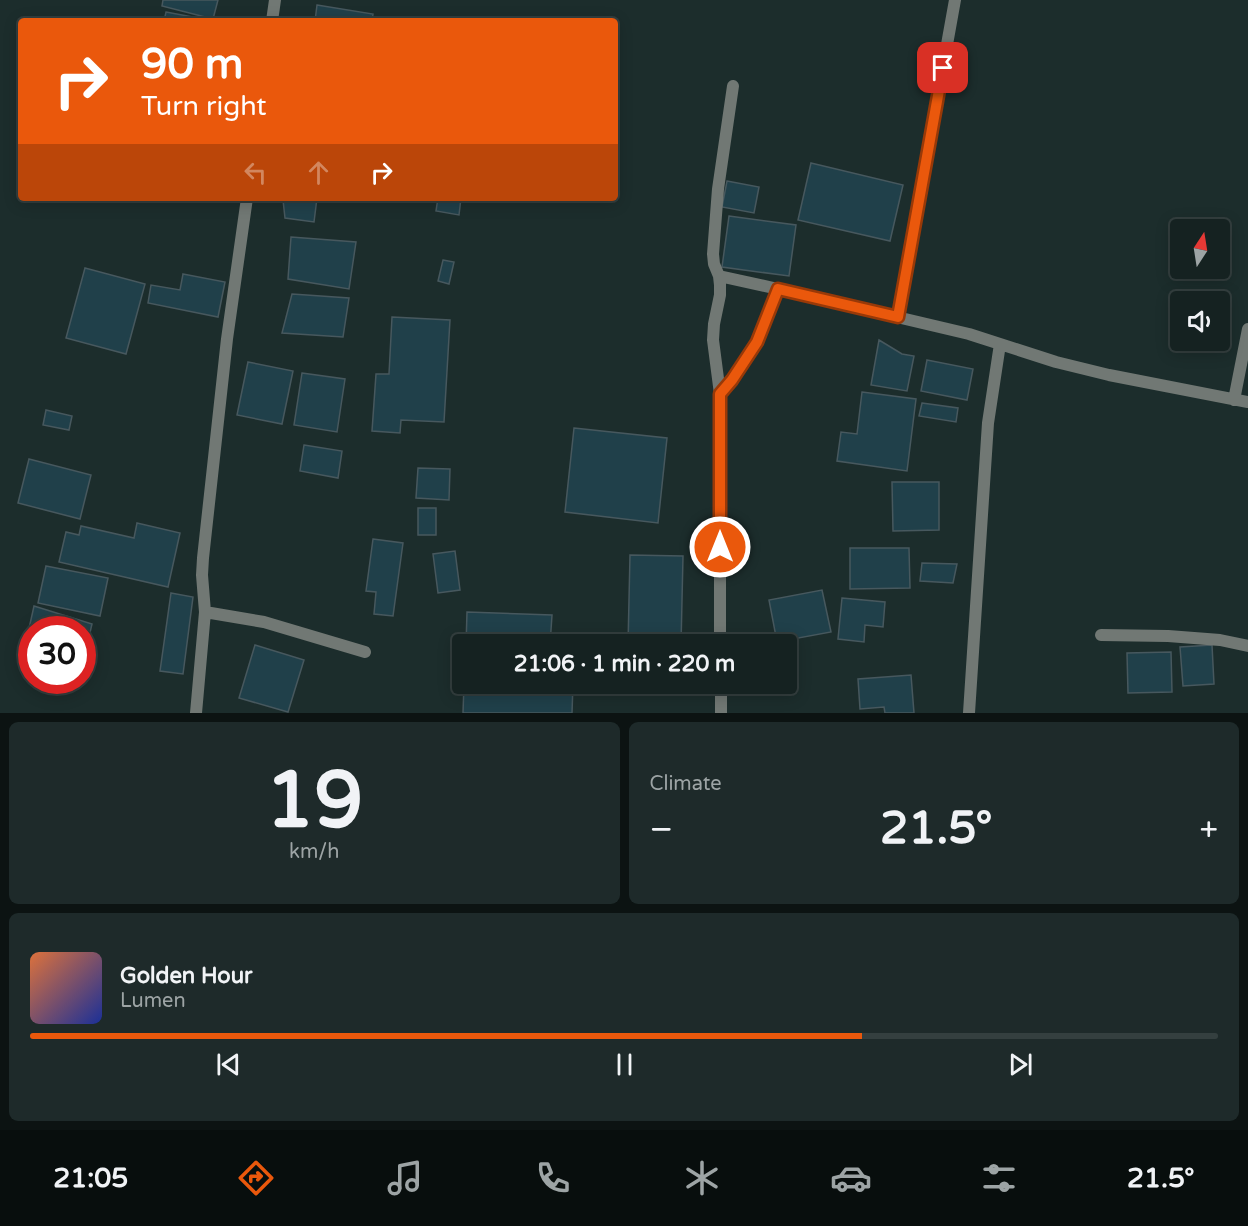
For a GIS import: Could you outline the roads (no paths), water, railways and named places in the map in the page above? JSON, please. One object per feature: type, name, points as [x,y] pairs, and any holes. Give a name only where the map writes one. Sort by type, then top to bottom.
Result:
[{"type":"street","points":[[272,18],[275,0]]},
{"type":"street","points":[[898,317],[955,0]]},
{"type":"street","points":[[720,634],[720,394],[712,340],[720,295],[719,276],[713,254],[718,189],[733,86]]},
{"type":"street","points":[[196,713],[205,612],[202,558],[227,339],[247,201]]},
{"type":"street","points":[[719,276],[969,334],[1056,362],[1099,373],[1248,402]]},
{"type":"street","points":[[720,394],[757,342],[778,289]]},
{"type":"street","points":[[1234,400],[1248,329]]},
{"type":"street","points":[[969,713],[988,423],[1000,344]]},
{"type":"street","points":[[205,612],[264,622],[365,652]]},
{"type":"street","points":[[1101,635],[1168,636],[1220,640],[1248,646]]},
{"type":"street","points":[[721,694],[722,713]]}]
